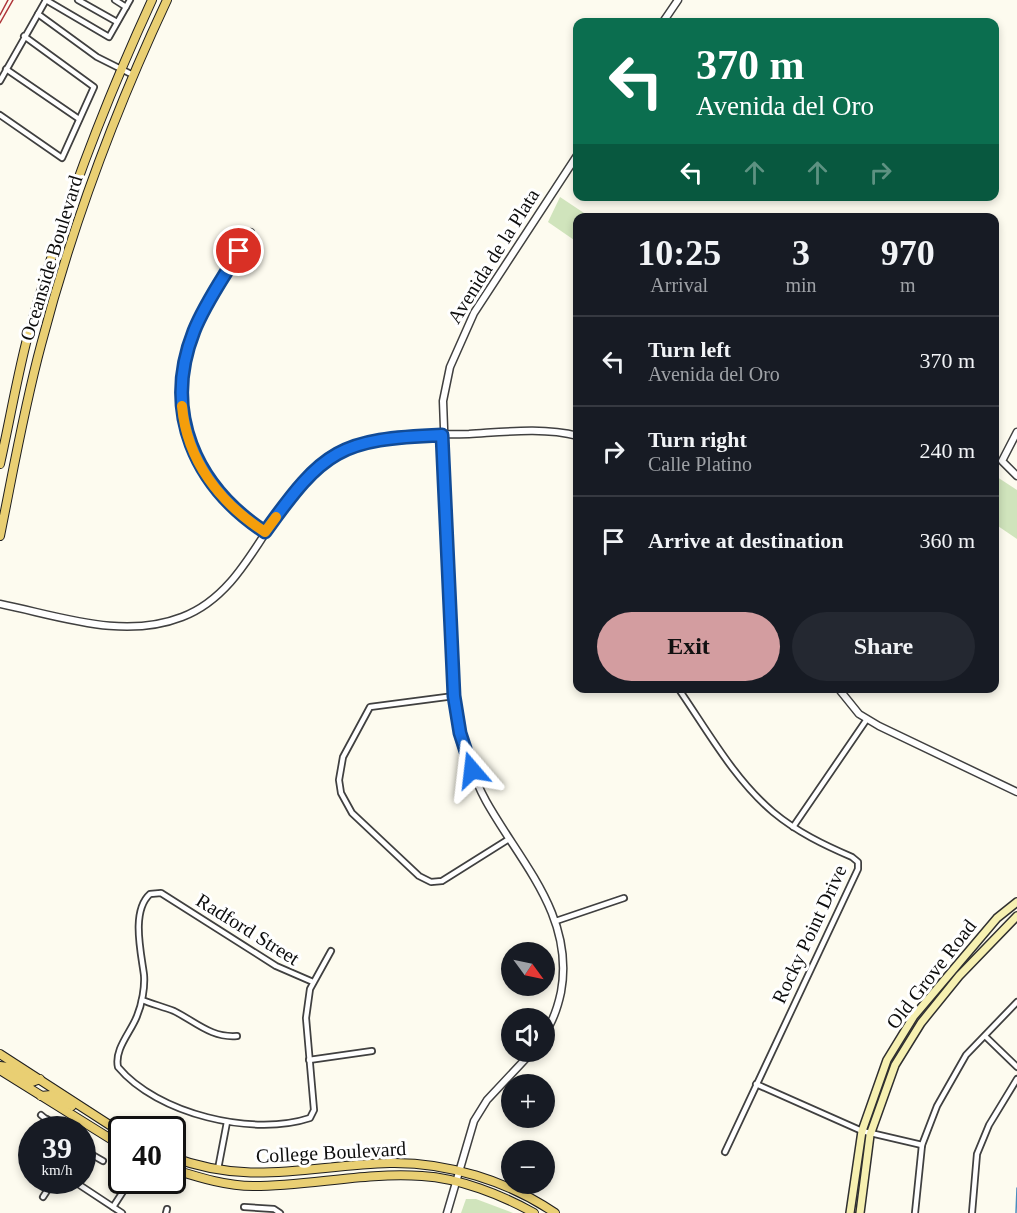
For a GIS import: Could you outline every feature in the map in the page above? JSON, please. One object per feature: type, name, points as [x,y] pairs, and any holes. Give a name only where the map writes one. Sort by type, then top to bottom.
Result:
[{"type":"main road","name":"Oceanside Boulevard","points":[[0,464],[38,301],[85,161],[121,69],[152,0]]},
{"type":"main road","name":"Oceanside Boulevard","points":[[0,536],[50,311],[90,186],[133,75],[167,0]]},
{"type":"main road","name":"Old Grove Road","points":[[850,1213],[862,1131],[888,1060],[914,1016],[997,918],[1017,903]]},
{"type":"main road","name":"Old Grove Road","points":[[861,1213],[870,1135],[895,1065],[921,1023],[966,969],[1017,916]]},
{"type":"main road","points":[[0,1054],[108,1125]]},
{"type":"main road","points":[[0,1068],[8,1067],[32,1082],[40,1079]]},
{"type":"main road","points":[[0,1068],[108,1137]]},
{"type":"main road","points":[[41,1096],[51,1095],[93,1120],[108,1126]]},
{"type":"main road","name":"College Boulevard","points":[[186,1161],[218,1170],[259,1175],[390,1163],[425,1164],[458,1171],[538,1201],[555,1213]]},
{"type":"main road","points":[[186,1171],[204,1174],[218,1170]]},
{"type":"main road","name":"College Boulevard","points":[[186,1173],[216,1182],[251,1186],[389,1175],[423,1176],[454,1182],[491,1194],[534,1213]]},
{"type":"main road","points":[[216,1182],[227,1176],[255,1178],[259,1175]]},
{"type":"street","points":[[0,81],[46,0],[109,37],[130,0]]},
{"type":"street","points":[[78,0],[117,22]]},
{"type":"street","points":[[115,0],[126,7]]},
{"type":"street","points":[[666,18],[678,0]]},
{"type":"street","points":[[38,15],[98,57],[133,75]]},
{"type":"street","points":[[0,115],[62,158],[94,87],[24,36]]},
{"type":"street","points":[[6,69],[79,119]]},
{"type":"street","name":"Avenida de la Plata","points":[[555,1010],[564,975],[563,948],[556,921],[533,875],[509,838],[472,770],[460,733],[454,696],[442,435],[445,385],[459,344],[474,313],[573,162]]},
{"type":"street","points":[[251,232],[194,329],[181,389],[183,418],[194,454],[205,476],[223,499],[265,532]]},
{"type":"street","points":[[0,604],[107,627],[130,629],[184,617],[219,594],[234,578],[295,490],[310,474],[349,447],[386,437],[527,431],[573,436]]},
{"type":"street","points":[[1017,432],[1002,461],[1017,476]]},
{"type":"street","name":"Rocky Point Drive","points":[[682,693],[753,792],[792,827],[858,862],[858,869],[725,1152]]},
{"type":"street","points":[[842,693],[859,714],[867,719],[1017,792]]},
{"type":"street","points":[[454,696],[370,707],[343,757],[339,780],[342,794],[352,813],[419,876],[431,882],[442,881],[509,838]]},
{"type":"street","points":[[792,827],[867,719]]},
{"type":"street","name":"Radford Street","points":[[142,1000],[144,976],[138,939],[143,903],[150,894],[156,892],[168,897],[276,966],[313,982]]},
{"type":"street","points":[[556,921],[624,898]]},
{"type":"street","points":[[237,1036],[224,1037],[203,1029],[174,1011],[142,1000],[119,1052],[118,1067],[126,1077],[175,1107],[227,1122],[256,1124],[310,1118],[314,1110],[306,1018],[313,982],[331,951]]},
{"type":"street","points":[[915,1213],[922,1145],[937,1106],[966,1055],[1017,1002]]},
{"type":"street","points":[[984,1036],[1017,1067]]},
{"type":"street","points":[[309,1060],[372,1051]]},
{"type":"street","points":[[447,1213],[471,1129],[487,1100],[523,1062]]},
{"type":"street","points":[[972,1213],[977,1154],[989,1125],[1017,1080]]},
{"type":"street","points":[[756,1084],[870,1135],[922,1145]]},
{"type":"street","points":[[218,1170],[227,1122]]},
{"type":"street","points":[[96,1157],[103,1161]]},
{"type":"street","points":[[93,1194],[122,1213]]},
{"type":"street","points":[[113,1207],[122,1194]]},
{"type":"street","points":[[244,1208],[280,1213]]},
{"type":"green space","points":[[560,197],[584,213],[573,213],[573,239],[548,222]]},
{"type":"green space","points":[[999,478],[1017,490],[1017,539],[999,527]]},
{"type":"green space","points":[[466,1199],[476,1199],[513,1213],[461,1213]]},
{"type":"waterway","points":[[1016,1213],[1017,1188]]},
{"type":"tram line","points":[[0,15],[8,0]]},
{"type":"railway","points":[[0,23],[13,0]]},
{"type":"slow traffic","points":[[182,406],[183,418],[194,454],[205,476],[223,499],[265,532],[276,517]]},
{"type":"route","points":[[239,251],[205,308],[189,344],[181,389],[183,418],[194,454],[205,476],[223,499],[265,532],[295,490],[310,474],[331,457],[349,447],[368,440],[386,437],[442,435],[454,696],[460,733],[472,770]]}]
